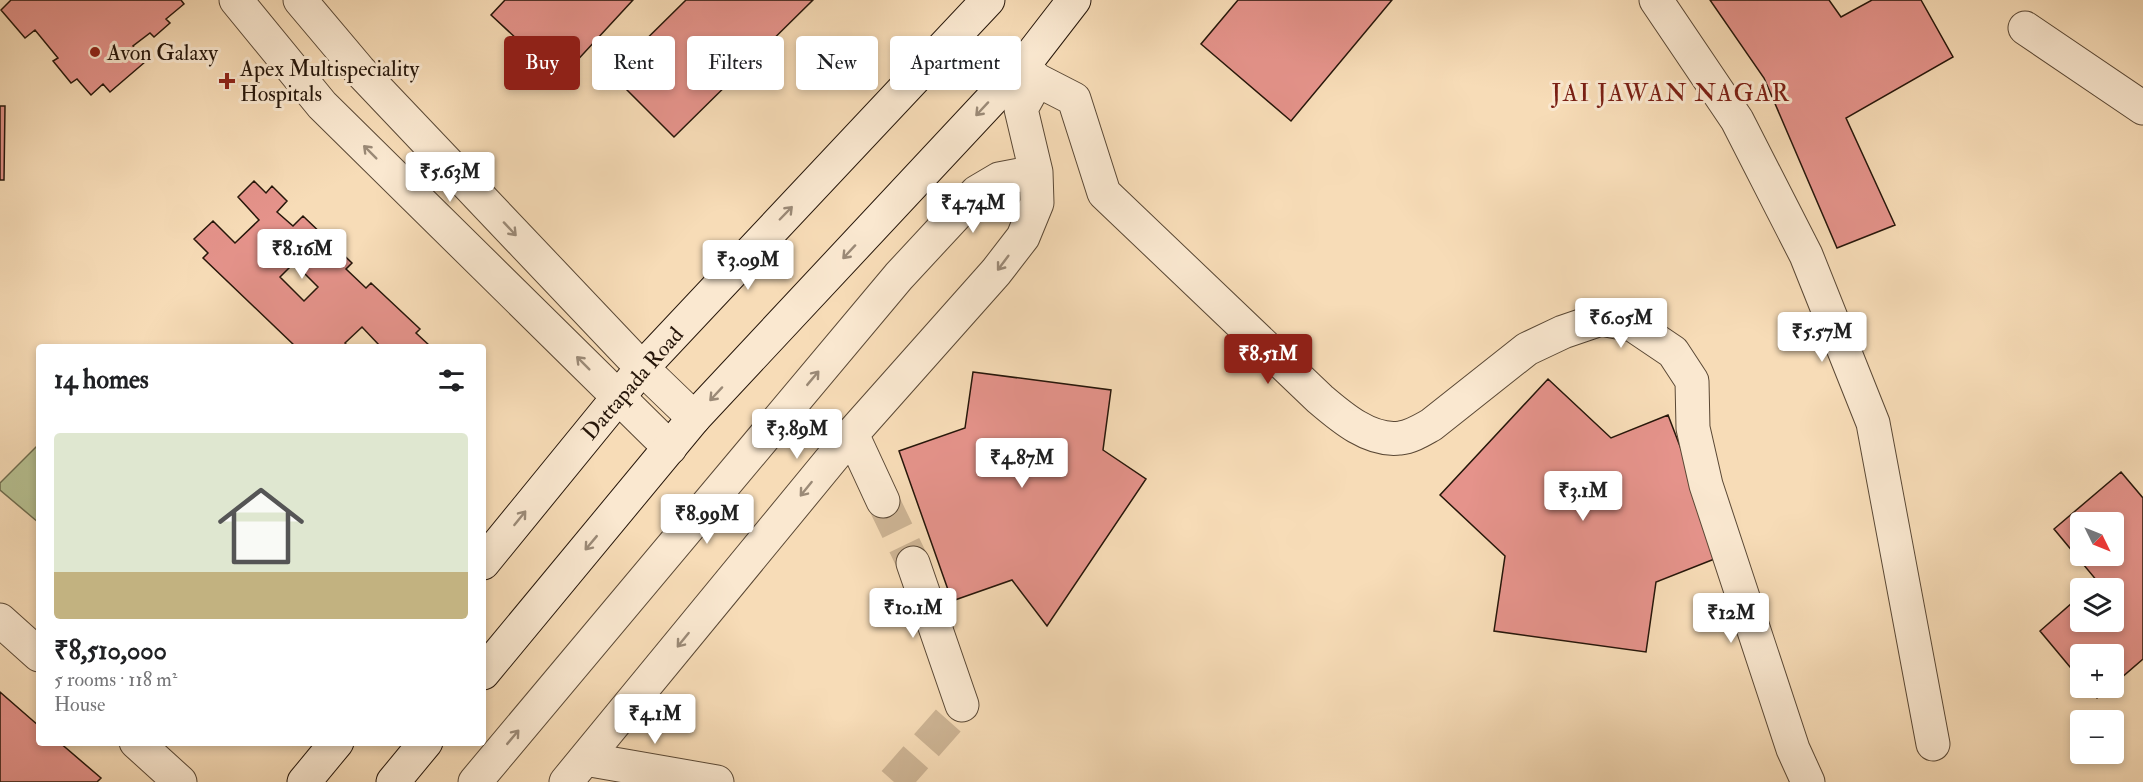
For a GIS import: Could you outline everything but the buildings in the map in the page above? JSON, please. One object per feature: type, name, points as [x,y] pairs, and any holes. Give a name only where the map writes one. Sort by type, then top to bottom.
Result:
[{"type":"street","points":[[236,0],[322,105],[670,448]]},
{"type":"street","points":[[300,0],[358,70],[642,368],[694,418]]},
{"type":"street","name":"Dattapada Road","points":[[486,559],[642,368],[988,0]]},
{"type":"street","points":[[486,670],[694,418],[1030,73],[1074,0]]},
{"type":"street","points":[[1656,0],[1737,120],[1806,255],[1873,423],[1933,744]]},
{"type":"street","points":[[2025,28],[2143,108]]},
{"type":"street","points":[[322,105],[358,70]]},
{"type":"street","points":[[576,770],[852,434],[996,272],[1023,237],[1037,203],[1036,172],[1021,109],[1030,73]]},
{"type":"street","points":[[1030,73],[1074,99],[1104,193],[1347,422],[1375,434],[1400,439],[1415,434],[1431,425],[1527,349],[1563,332],[1601,319],[1633,325],[1673,352],[1692,381],[1693,428],[1706,485],[1793,749],[1808,782]]},
{"type":"street","points":[[475,782],[899,276],[977,192],[999,179],[1036,172]]},
{"type":"street","points":[[852,434],[883,501]]},
{"type":"street","points":[[913,563],[962,705]]},
{"type":"street","points":[[0,620],[36,652]]},
{"type":"street","points":[[140,746],[180,782]]},
{"type":"street","points":[[304,782],[334,746]]},
{"type":"street","points":[[576,770],[717,782]]},
{"type":"green space","points":[[36,447],[36,520],[0,490],[0,483]]},
{"type":"tunnel","points":[[883,501],[913,563]]},
{"type":"tunnel","points":[[894,782],[962,705]]},
{"type":"place","name":"Avon Galaxy","points":[[95,52]]},
{"type":"place","name":"Apex Multispeciality Hospitals","points":[[227,81]]},
{"type":"district","name":"JAI JAWAN NAGAR","points":[[1671,93]]}]
